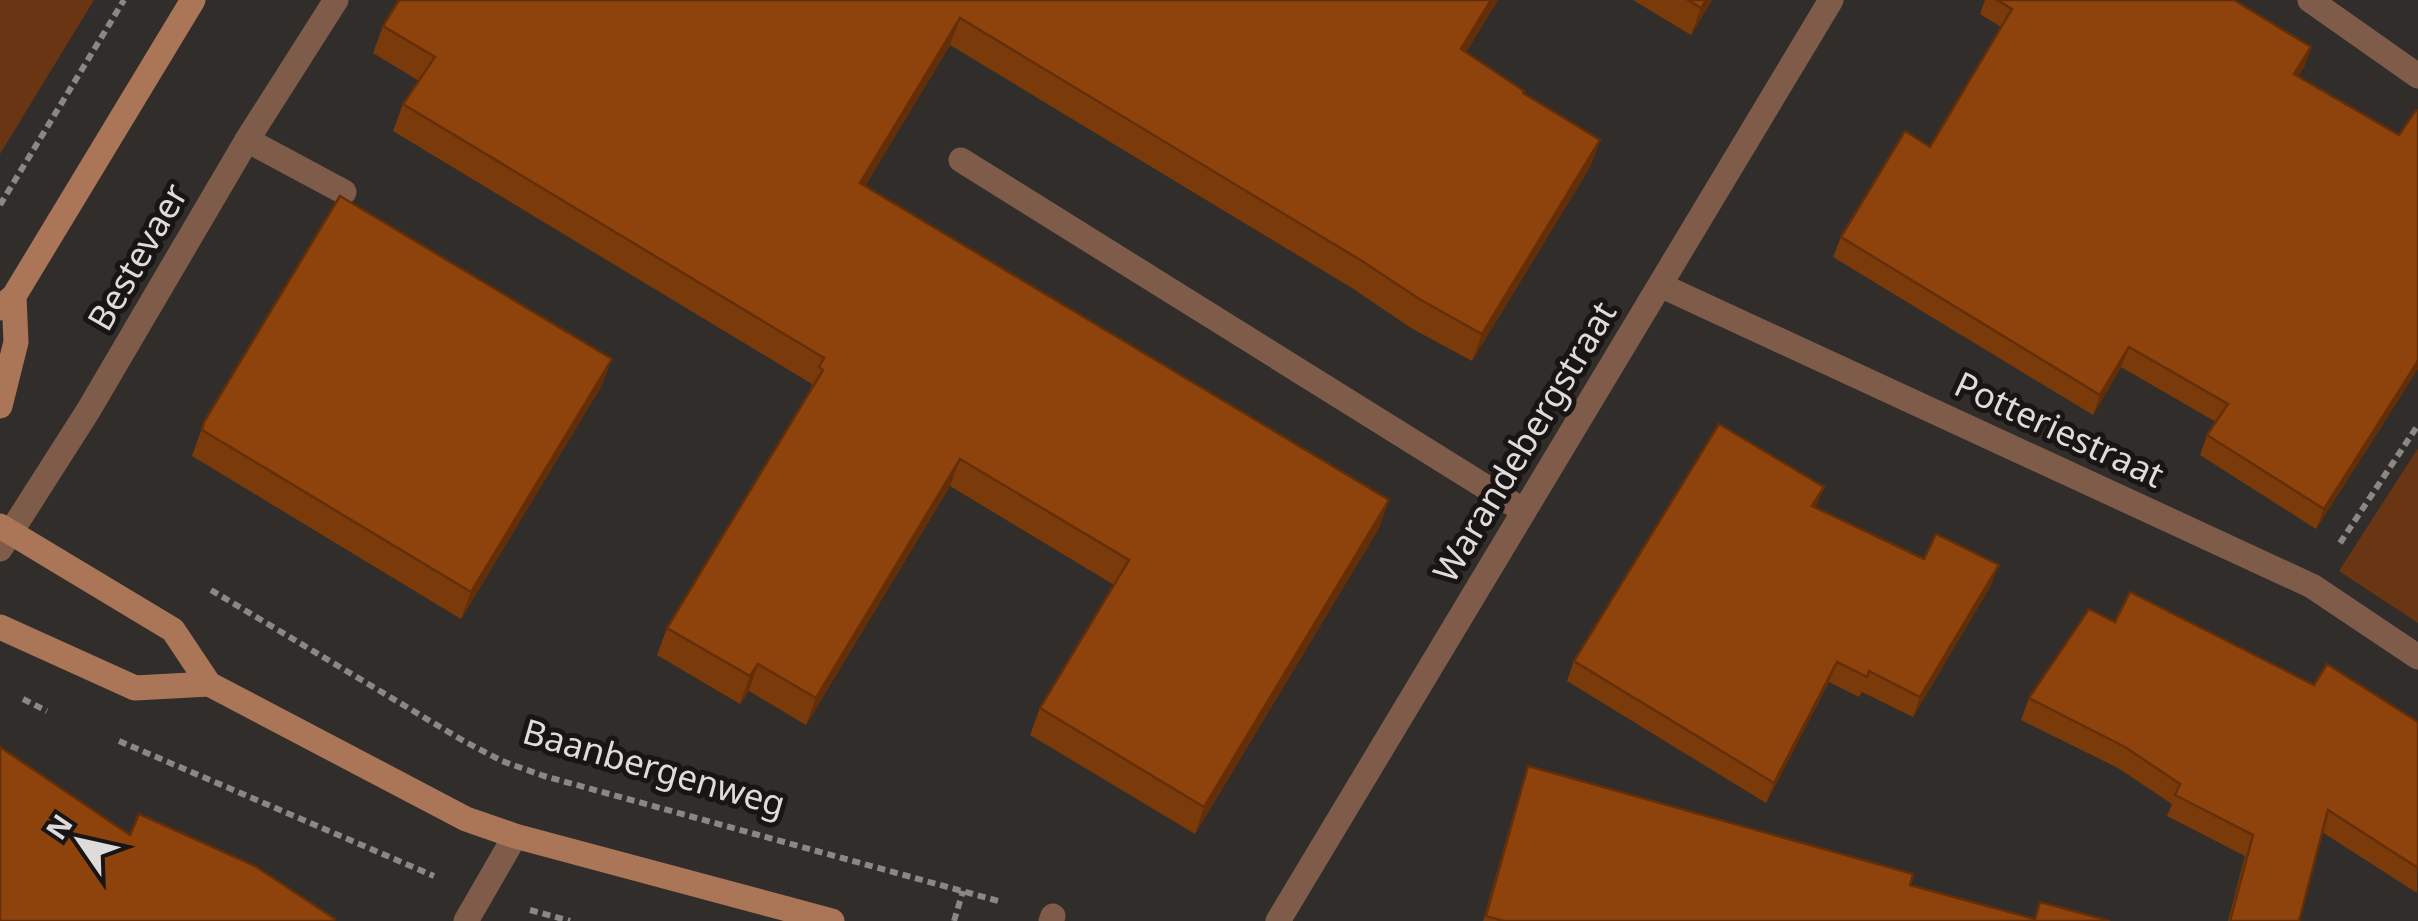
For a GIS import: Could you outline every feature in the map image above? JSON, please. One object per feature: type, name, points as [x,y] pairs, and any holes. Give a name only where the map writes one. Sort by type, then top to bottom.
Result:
[{"type":"main road","points":[[0,406],[16,342],[7,302],[193,0]]},
{"type":"main road","points":[[4,536],[173,630],[209,684],[466,819],[515,836],[832,921]]},
{"type":"main road","points":[[0,628],[135,688],[209,684]]},
{"type":"street","name":"Bestevaer","points":[[4,536],[88,412],[247,140],[336,0]]},
{"type":"street","name":"Warandebergstraat","points":[[1278,921],[1831,0]]},
{"type":"street","points":[[2310,0],[2418,76]]},
{"type":"street","points":[[247,140],[344,192]]},
{"type":"street","points":[[961,160],[1524,511]]},
{"type":"street","name":"Potteriestraat","points":[[1660,284],[2312,586],[2418,657]]},
{"type":"street","points":[[466,921],[515,836]]},
{"type":"path","points":[[0,206],[124,0]]},
{"type":"path","points":[[2312,586],[2418,425]]},
{"type":"path","name":"Baanbergenweg","points":[[210,590],[502,761],[721,826],[963,890],[1052,919]]},
{"type":"path","points":[[16,694],[49,711]]},
{"type":"path","points":[[103,734],[481,896],[570,921]]},
{"type":"path","points":[[954,921],[963,890]]},
{"type":"shaded area","points":[[0,0],[94,0],[0,154]]},
{"type":"shaded area","points":[[2418,448],[2418,623],[2339,571]]},
{"type":"building","points":[[399,0],[1491,0],[1461,49],[1600,140],[1482,334],[960,18],[860,183],[1389,500],[1204,807],[1040,708],[1129,560],[960,459],[816,698],[758,664],[750,676],[667,628],[823,370],[819,367],[824,358],[403,104],[435,57],[383,26]]},
{"type":"building","points":[[1688,0],[1706,0],[1701,8]]},
{"type":"building","points":[[1997,0],[2234,0],[2311,47],[2294,74],[2399,135],[2418,111],[2418,361],[2324,509],[2207,435],[2228,404],[2129,347],[2100,395],[1841,237],[1905,131],[1930,147],[2012,9]]},
{"type":"building","points":[[340,196],[612,359],[471,592],[202,430]]},
{"type":"building","points":[[1719,424],[1824,487],[1812,506],[1924,559],[1936,534],[1999,565],[1920,697],[1869,671],[1867,677],[1837,662],[1774,783],[1574,661]]},
{"type":"building","points":[[2130,592],[2314,685],[2327,664],[2418,722],[2418,868],[2328,810],[2299,921],[2230,921],[2253,835],[2175,795],[2180,784],[2125,747],[2029,698],[2089,609],[2115,622]]},
{"type":"building","points":[[0,747],[130,835],[139,814],[255,866],[335,919],[0,921]]},
{"type":"building","points":[[1528,766],[1913,874],[1910,885],[2035,919],[2040,902],[2110,921],[1503,921],[1486,916]]}]
